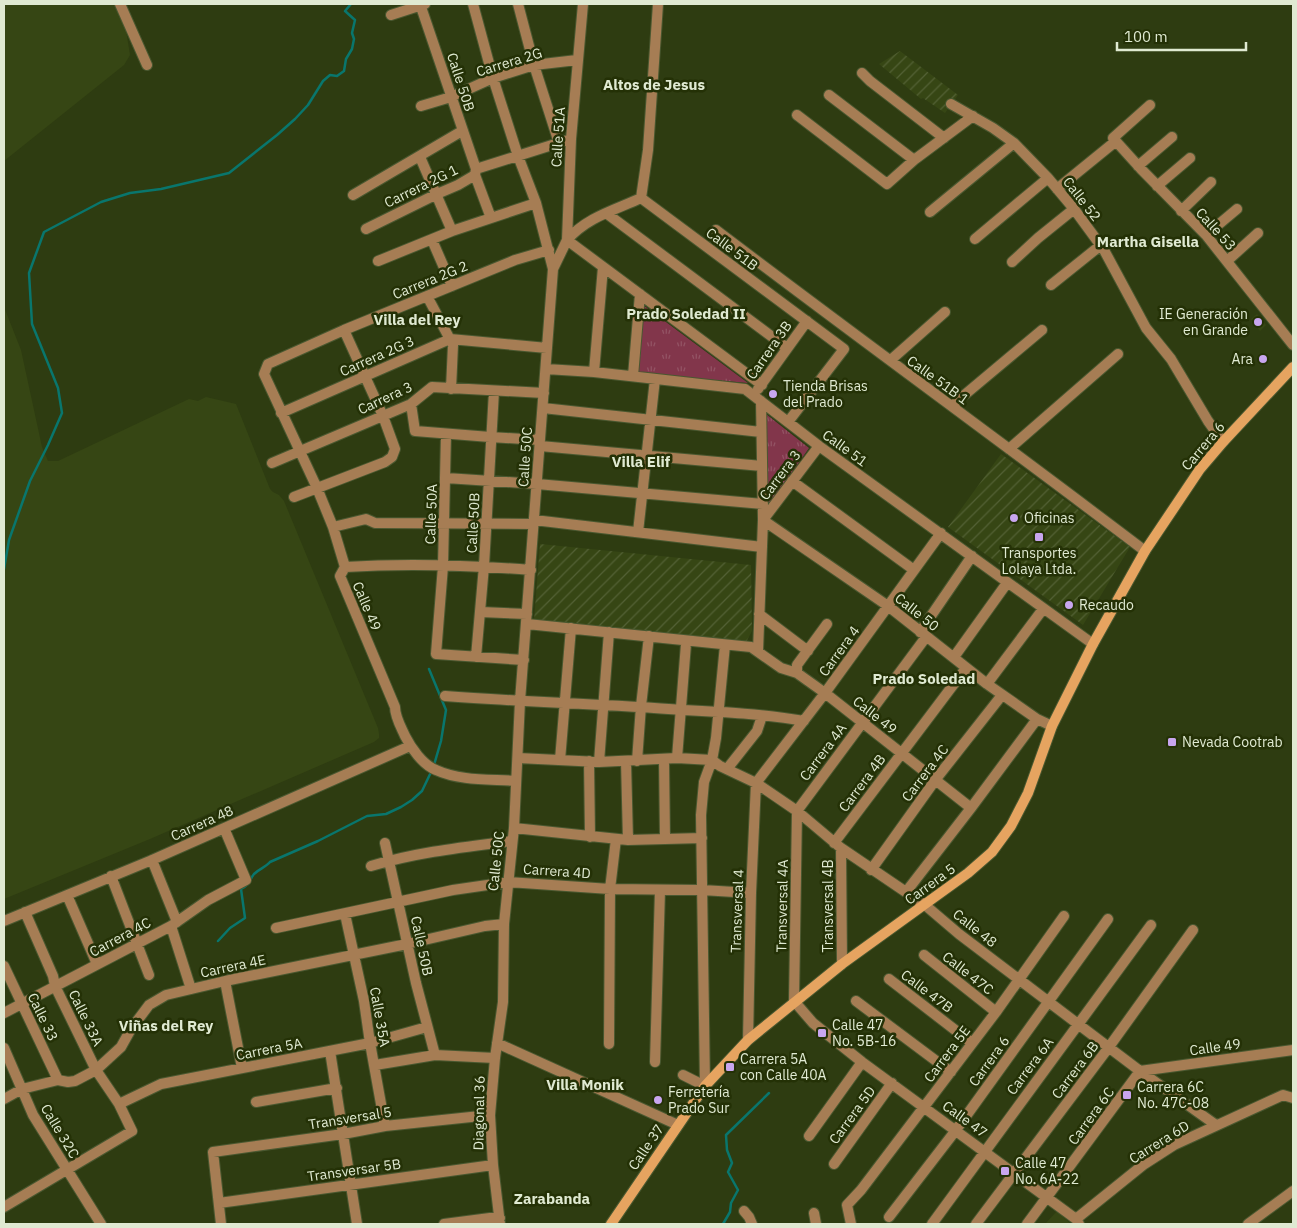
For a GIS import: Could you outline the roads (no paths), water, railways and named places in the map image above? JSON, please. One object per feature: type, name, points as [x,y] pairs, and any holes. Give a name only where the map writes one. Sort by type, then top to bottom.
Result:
[{"type":"main road","name":"Carrera 6","points":[[1094,644],[1145,551],[1200,469],[1293,367]]},
{"type":"main road","name":"Carrera 5","points":[[704,1086],[748,1040],[794,1001],[842,964],[925,906],[992,852],[1011,826],[1028,793],[1052,726],[1094,644]]},
{"type":"main road","name":"Calle 37","points":[[611,1224],[704,1086]]},
{"type":"street","points":[[120,4],[147,65]]},
{"type":"street","points":[[391,15],[422,4]]},
{"type":"street","name":"Calle 50B","points":[[422,4],[450,97],[491,218]]},
{"type":"street","name":"Calle 50C","points":[[473,4],[493,78],[518,156],[536,203],[553,269],[520,701],[514,828],[504,924],[503,1002]]},
{"type":"street","points":[[518,4],[534,65],[559,143]]},
{"type":"street","name":"Calle 51A","points":[[553,269],[567,240],[570,139],[583,4]]},
{"type":"street","points":[[658,4],[648,150],[641,198],[587,221],[575,230],[567,240],[762,384]]},
{"type":"street","name":"Carrera 2G","points":[[421,106],[450,97],[493,78],[534,65],[577,60]]},
{"type":"street","points":[[862,73],[944,138]]},
{"type":"street","points":[[829,95],[914,160]]},
{"type":"street","name":"Calle 52","points":[[951,104],[993,128],[1014,143],[1058,189],[1101,245],[1146,328],[1171,359],[1208,421],[1223,442]]},
{"type":"street","points":[[1058,189],[1150,105]]},
{"type":"street","points":[[796,116],[887,184],[914,160],[973,116]]},
{"type":"street","points":[[353,195],[462,131]]},
{"type":"street","points":[[1138,166],[1172,137]]},
{"type":"street","name":"Carrera 2G 1","points":[[366,229],[458,185],[475,172],[570,139]]},
{"type":"street","name":"Calle 53","points":[[1114,139],[1206,235],[1293,345]]},
{"type":"street","points":[[930,212],[1014,143]]},
{"type":"street","points":[[420,157],[452,231]]},
{"type":"street","points":[[1157,186],[1190,158]]},
{"type":"street","points":[[975,239],[1048,178]]},
{"type":"street","points":[[1181,211],[1211,182]]},
{"type":"street","name":"Calle 51B","points":[[641,198],[844,349],[788,422]]},
{"type":"street","points":[[378,261],[452,231],[536,203]]},
{"type":"street","points":[[1012,262],[1074,209]]},
{"type":"street","points":[[1206,235],[1236,209]]},
{"type":"street","points":[[606,213],[787,348]]},
{"type":"street","name":"Calle 51B 1","points":[[716,230],[859,339],[1145,551]]},
{"type":"street","points":[[1227,261],[1258,233]]},
{"type":"street","points":[[432,240],[452,286]]},
{"type":"street","points":[[1051,285],[1101,245]]},
{"type":"street","name":"Carrera 2G 2","points":[[268,364],[426,296],[515,260],[549,250]]},
{"type":"street","points":[[594,372],[603,267]]},
{"type":"street","points":[[633,376],[640,294]]},
{"type":"street","points":[[426,296],[452,345],[451,389]]},
{"type":"street","points":[[892,358],[944,312]]},
{"type":"street","name":"Carrera 3B","points":[[757,398],[762,384],[807,321]]},
{"type":"street","points":[[294,497],[385,462],[392,457],[395,449],[383,416],[344,330]]},
{"type":"street","points":[[956,402],[1042,330]]},
{"type":"street","name":"Carrera 2G 3","points":[[281,413],[450,339],[547,348]]},
{"type":"street","points":[[1009,449],[1118,354]]},
{"type":"street","name":"Calle 49","points":[[268,364],[264,374],[318,488],[333,527],[345,567],[340,576],[395,707],[395,714],[410,746],[433,769],[464,778],[516,781]]},
{"type":"street","name":"Calle 51","points":[[546,369],[594,372],[745,388],[819,446],[1094,644]]},
{"type":"street","points":[[638,532],[655,379]]},
{"type":"street","name":"Carrera 3","points":[[272,463],[411,404],[432,388],[544,393]]},
{"type":"street","name":"Calle 50B","points":[[476,657],[481,612],[494,391]]},
{"type":"street","points":[[481,612],[571,628],[751,647],[758,651],[763,504],[761,432],[757,398]]},
{"type":"street","points":[[411,404],[415,431],[490,437],[762,466]]},
{"type":"street","points":[[543,408],[761,432]]},
{"type":"street","name":"Calle 50A","points":[[446,434],[443,566],[436,654],[476,657]]},
{"type":"street","name":"Carrera 3","points":[[763,520],[819,446]]},
{"type":"street","points":[[446,478],[489,480],[763,504]]},
{"type":"street","points":[[792,481],[914,570]]},
{"type":"street","points":[[333,527],[366,518],[375,523],[486,524],[534,522],[762,547]]},
{"type":"street","name":"Calle 50","points":[[763,520],[888,606],[1002,695],[1037,719],[1052,726]]},
{"type":"street","name":"Carrera 4","points":[[756,783],[825,693],[941,533]]},
{"type":"street","name":"Carrera 4A","points":[[797,811],[862,723],[923,635],[972,556]]},
{"type":"street","points":[[345,567],[396,564],[484,566],[531,570]]},
{"type":"street","points":[[954,657],[1007,583]]},
{"type":"street","points":[[987,684],[1043,609]]},
{"type":"street","points":[[759,614],[808,650]]},
{"type":"street","points":[[797,673],[797,664],[827,624]]},
{"type":"street","points":[[560,760],[571,628]]},
{"type":"street","points":[[590,837],[594,762],[603,704],[609,632]]},
{"type":"street","points":[[637,761],[649,636]]},
{"type":"street","points":[[677,758],[686,644],[689,641]]},
{"type":"street","points":[[683,1075],[704,1086],[701,815],[704,782],[712,760],[725,645]]},
{"type":"street","name":"Calle 49","points":[[758,651],[781,668],[797,673],[825,693],[971,808]]},
{"type":"street","points":[[476,657],[524,660]]},
{"type":"street","name":"Carrera 4B","points":[[838,845],[902,753],[966,668]]},
{"type":"street","name":"Carrera 4C","points":[[871,870],[936,779],[1002,695]]},
{"type":"street","points":[[444,696],[641,706],[773,716],[804,721]]},
{"type":"street","points":[[727,769],[757,731],[762,716]]},
{"type":"street","name":"Carrera 5","points":[[906,892],[1037,719]]},
{"type":"street","name":"Carrera 48","points":[[4,921],[152,860],[410,746]]},
{"type":"street","points":[[518,758],[594,762],[677,758],[712,760]]},
{"type":"street","points":[[664,759],[666,839]]},
{"type":"street","name":"Calle 48","points":[[712,760],[720,766],[756,783],[797,811],[871,870],[925,906],[1140,1071],[1216,1125]]},
{"type":"street","points":[[626,761],[628,840]]},
{"type":"street","name":"Transversal 4","points":[[748,1040],[751,892],[756,783]]},
{"type":"street","name":"Transversal 4A","points":[[794,1001],[797,811]]},
{"type":"street","name":"Carrera 4C","points":[[4,1014],[174,924],[208,900],[246,880],[224,828]]},
{"type":"street","points":[[514,828],[628,840],[702,838]]},
{"type":"street","points":[[609,1044],[610,889],[616,839]]},
{"type":"street","points":[[371,866],[448,848],[512,841]]},
{"type":"street","name":"Calle 50B","points":[[385,843],[427,1027],[435,1054]]},
{"type":"street","name":"Transversal 4B","points":[[838,845],[842,964]]},
{"type":"street","points":[[152,860],[174,924],[191,988]]},
{"type":"street","points":[[111,876],[149,975]]},
{"type":"street","name":"Carrera 4D","points":[[276,928],[453,890],[508,882],[610,889],[751,892]]},
{"type":"street","points":[[655,1062],[660,890]]},
{"type":"street","points":[[67,895],[97,964]]},
{"type":"street","name":"Calle 33A","points":[[25,912],[56,986],[96,1070],[119,1104],[132,1131],[66,1169]]},
{"type":"street","name":"Calle 35A","points":[[345,914],[364,1001],[386,1126]]},
{"type":"street","name":"Carrera 5E","points":[[851,1224],[847,1205],[861,1190],[923,1106],[951,1072],[1064,916]]},
{"type":"street","name":"Carrera 6","points":[[889,1217],[956,1130],[1108,919]]},
{"type":"street","name":"Carrera 4E","points":[[4,1098],[22,1089],[58,1080],[75,1081],[96,1070],[121,1047],[131,1029],[149,1006],[166,995],[191,988],[408,944],[485,926],[504,924]]},
{"type":"street","name":"Carrera 6A","points":[[932,1224],[1151,925]]},
{"type":"street","name":"Carrera 6B","points":[[976,1224],[1109,1047],[1193,930]]},
{"type":"street","name":"Calle 47C","points":[[924,955],[996,1012]]},
{"type":"street","name":"Calle 33","points":[[4,966],[58,1080]]},
{"type":"street","name":"Calle 47B","points":[[889,979],[972,1043]]},
{"type":"street","points":[[225,981],[242,1068]]},
{"type":"street","name":"Calle 47","points":[[794,1001],[813,1023],[862,1062],[1015,1173],[1077,1222]]},
{"type":"street","points":[[856,1001],[951,1072]]},
{"type":"street","name":"Diagonal 36","points":[[500,1221],[493,1165],[490,1115],[495,1058],[503,1002]]},
{"type":"street","name":"Carrera 5A","points":[[119,1104],[161,1084],[370,1043],[427,1027]]},
{"type":"street","points":[[497,1043],[678,1125]]},
{"type":"street","name":"Calle 32C","points":[[4,1048],[33,1115],[101,1224]]},
{"type":"street","name":"Calle 49","points":[[1140,1071],[1293,1050]]},
{"type":"street","points":[[330,1051],[357,1224]]},
{"type":"street","points":[[375,1065],[435,1054],[495,1058]]},
{"type":"street","points":[[809,1136],[862,1062]]},
{"type":"street","name":"Carrera 6C","points":[[1027,1224],[1140,1071]]},
{"type":"street","name":"Carrera 5D","points":[[834,1164],[892,1083]]},
{"type":"street","points":[[256,1102],[337,1088]]},
{"type":"street","name":"Carrera 6D","points":[[1077,1222],[1143,1165],[1174,1145],[1283,1095],[1293,1098]]},
{"type":"street","name":"Transversal 5","points":[[219,1203],[213,1152],[343,1134],[386,1126],[490,1115]]},
{"type":"street","name":"Transversar 5B","points":[[219,1203],[493,1165]]},
{"type":"street","points":[[4,1207],[66,1169]]},
{"type":"street","points":[[1248,1224],[1293,1191]]},
{"type":"street","points":[[219,1203],[221,1224]]},
{"type":"street","points":[[744,1211],[752,1224]]},
{"type":"street","points":[[814,1213],[816,1224]]},
{"type":"street","points":[[444,1224],[500,1221]]},
{"type":"waterway","points":[[4,569],[9,540],[30,481],[62,413],[58,388],[32,324],[29,273],[44,232],[101,202],[130,193],[161,189],[229,173],[295,119],[308,105],[323,81],[330,75],[337,76],[344,71],[346,59],[352,49],[354,39],[352,33],[355,20],[345,11],[351,4]]},
{"type":"waterway","points":[[429,669],[446,710],[441,741],[434,765]]},
{"type":"waterway","points":[[218,941],[230,928],[245,918],[241,889],[248,884],[256,872],[270,862],[318,841],[367,816],[386,814],[401,807],[422,791],[432,770]]},
{"type":"waterway","points":[[723,1224],[730,1212],[731,1203],[738,1190],[728,1172],[732,1163],[727,1150],[726,1135],[769,1093]]},
{"type":"place","name":"IE Generación en Grande","points":[[1258,322]]},
{"type":"place","name":"Ara","points":[[1263,359]]},
{"type":"place","name":"Tienda Brisas del Prado","points":[[773,394]]},
{"type":"place","name":"Oficinas","points":[[1014,518]]},
{"type":"place","name":"Transportes Lolaya Ltda.","points":[[1039,537]]},
{"type":"place","name":"Recaudo","points":[[1069,605]]},
{"type":"place","name":"Nevada Cootrab","points":[[1172,742]]},
{"type":"place","name":"Calle 47 No. 5B-16","points":[[822,1033]]},
{"type":"place","name":"Carrera 5A con Calle 40A","points":[[730,1067]]},
{"type":"place","name":"Carrera 6C No. 47C-08","points":[[1127,1095]]},
{"type":"place","name":"Ferretería Prado Sur","points":[[658,1100]]},
{"type":"place","name":"Calle 47 No. 6A-22","points":[[1005,1171]]},
{"type":"district","name":"Altos de Jesus","points":[[654,85]]},
{"type":"district","name":"Martha Gisella","points":[[1148,242]]},
{"type":"district","name":"Prado Soledad II","points":[[686,314]]},
{"type":"district","name":"Villa del Rey","points":[[417,320]]},
{"type":"district","name":"Villa Elif","points":[[641,462]]},
{"type":"district","name":"Prado Soledad","points":[[924,679]]},
{"type":"district","name":"Viñas del Rey","points":[[166,1026]]},
{"type":"district","name":"Villa Monik","points":[[585,1085]]},
{"type":"district","name":"Zarabanda","points":[[552,1199]]}]
